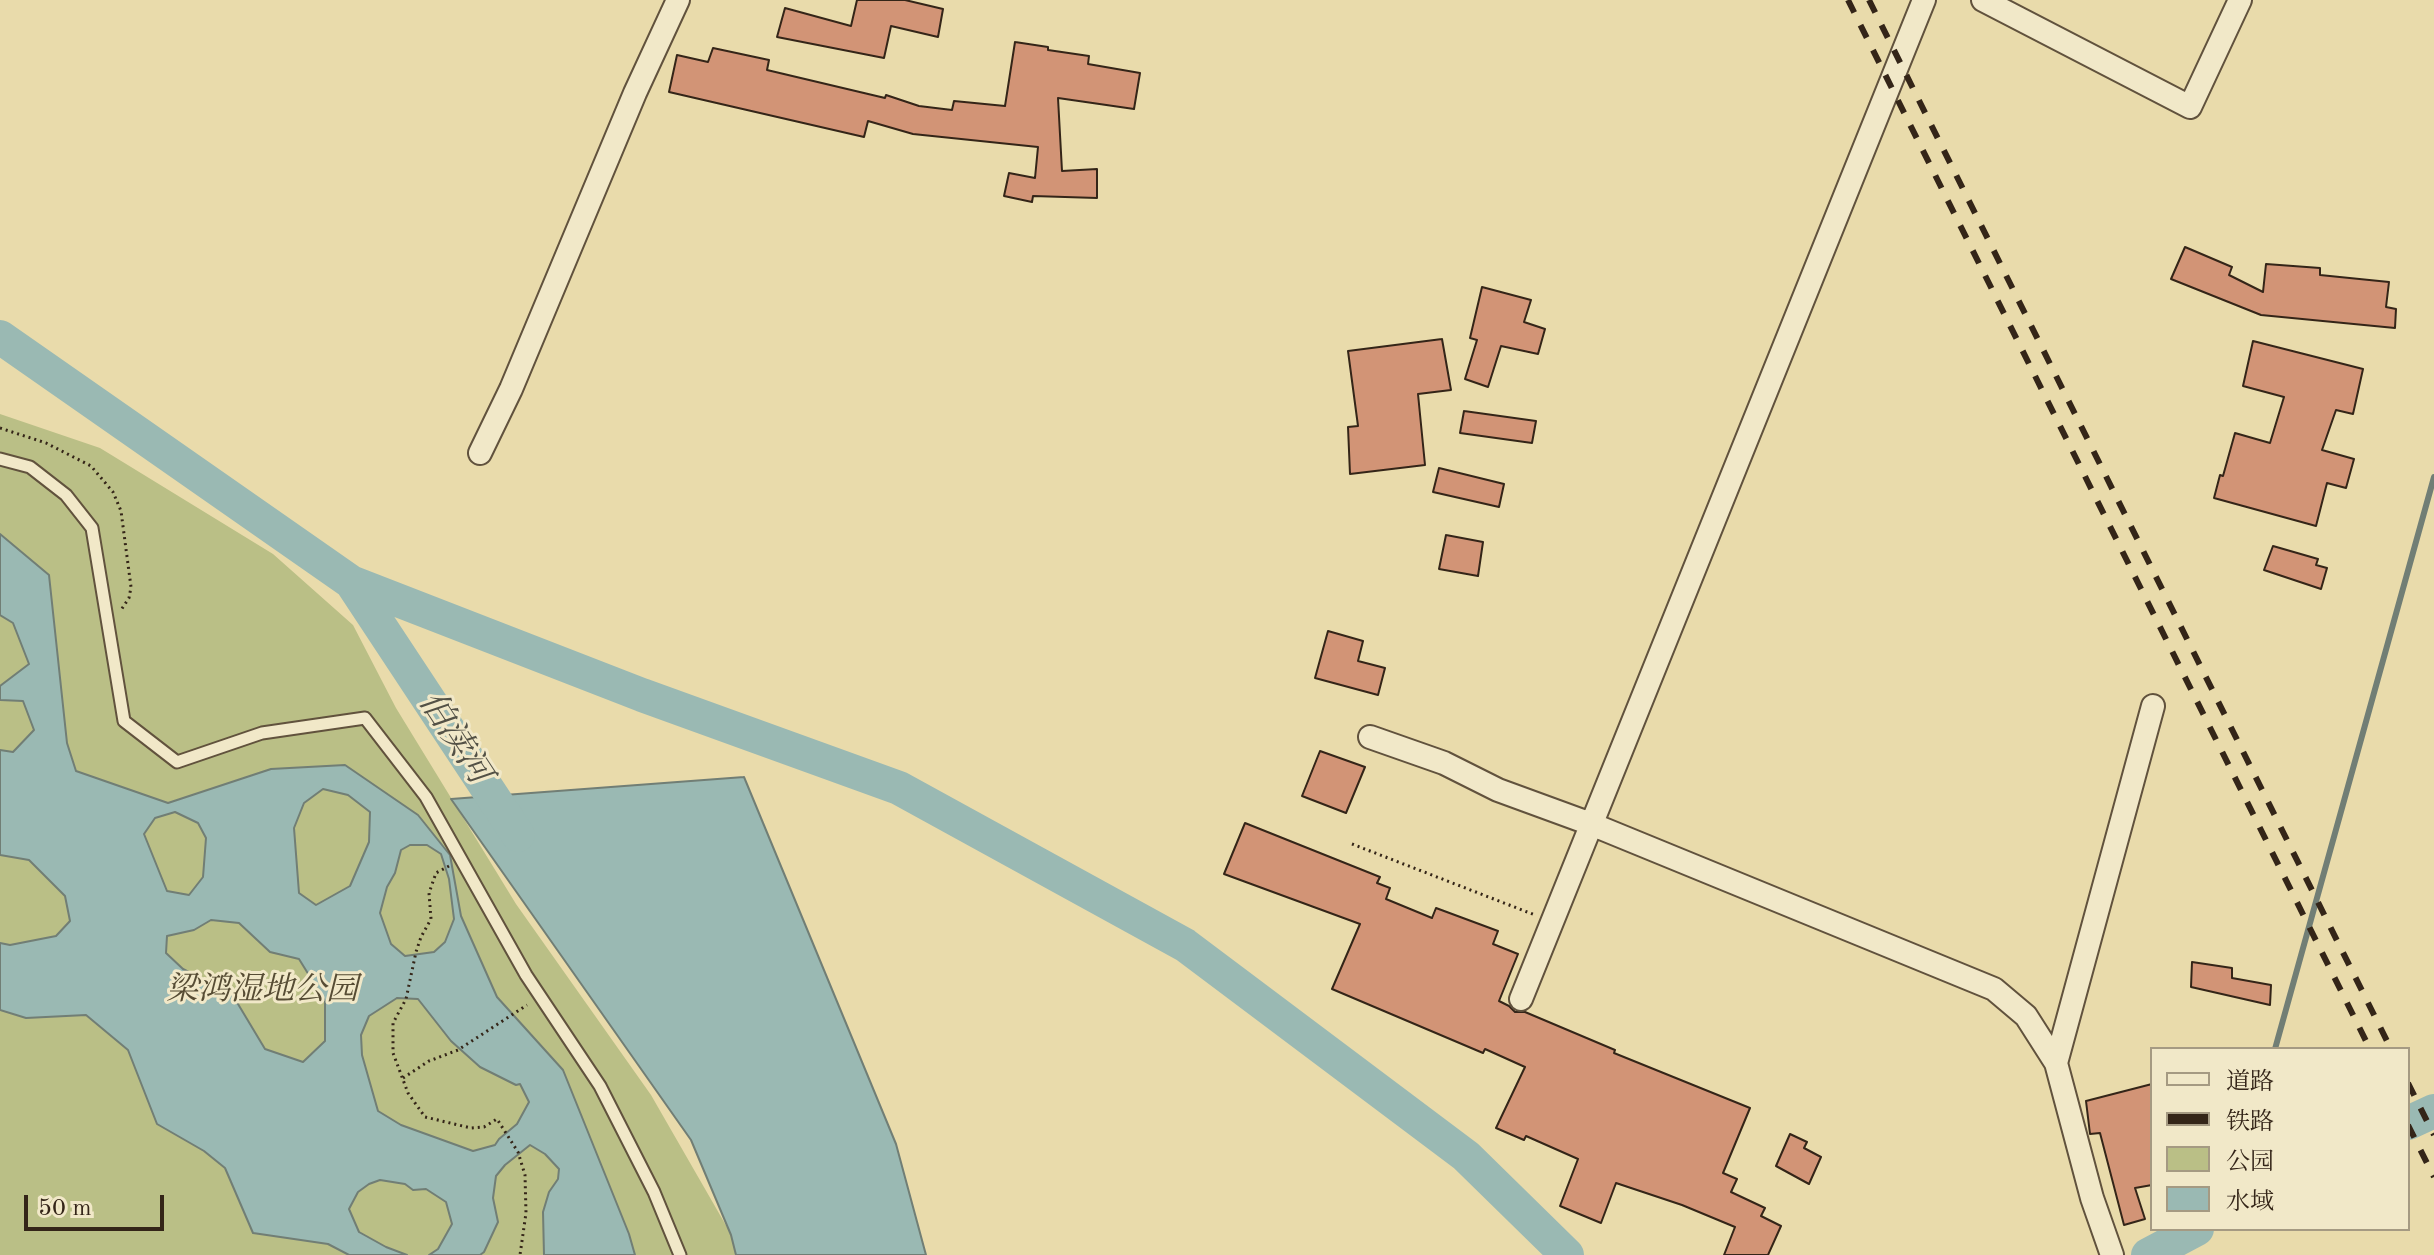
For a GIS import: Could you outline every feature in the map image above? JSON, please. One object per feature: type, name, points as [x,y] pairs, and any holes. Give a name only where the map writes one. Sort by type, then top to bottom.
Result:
[{"type":"street","points":[[480,453],[511,389],[635,93],[678,0]]},
{"type":"street","points":[[1521,999],[1924,0]]},
{"type":"street","points":[[1983,0],[2190,107],[2240,0]]},
{"type":"street","points":[[2056,1063],[2153,706]]},
{"type":"street","points":[[1370,737],[1444,763],[1498,790],[1591,824],[1994,989],[2026,1016],[2056,1063],[2112,1255]]},
{"type":"lane","points":[[0,459],[30,467],[66,495],[92,528],[124,721],[177,762],[262,733],[365,718],[426,797],[526,975],[600,1086],[654,1192],[680,1255]]},
{"type":"path","points":[[1352,844],[1552,921]]},
{"type":"path","points":[[461,856],[436,873],[429,893],[431,919],[416,952],[406,999],[393,1023],[393,1053],[408,1093],[425,1117],[471,1128],[484,1127],[497,1119],[518,1152],[527,1194],[520,1255]]},
{"type":"path","points":[[403,1078],[429,1061],[458,1050],[540,997]]},
{"type":"green space","name":"梁鸿湿地公园","points":[[0,414],[100,448],[273,554],[353,625],[396,708],[516,904],[651,1095],[743,1255],[0,1255]]},
{"type":"water","points":[[0,534],[49,575],[67,743],[76,771],[168,803],[271,769],[345,765],[418,815],[450,855],[461,916],[497,997],[563,1070],[635,1255],[544,1255],[543,1212],[549,1192],[558,1179],[559,1169],[545,1154],[530,1145],[496,1176],[493,1198],[498,1222],[480,1255],[429,1255],[438,1249],[452,1224],[446,1202],[426,1189],[413,1190],[405,1184],[380,1180],[358,1192],[349,1209],[359,1232],[407,1255],[349,1255],[328,1244],[253,1233],[225,1168],[204,1151],[157,1124],[128,1050],[86,1015],[26,1018],[0,1010],[0,943],[10,945],[56,936],[70,921],[65,896],[29,860],[0,855],[0,750],[13,752],[34,730],[23,701],[0,700],[0,686],[29,664],[13,623],[0,615]],"holes":[[[323,789],[348,795],[370,812],[369,842],[350,886],[316,905],[299,893],[294,828],[304,803]],[[175,812],[198,823],[206,838],[203,877],[189,895],[167,891],[144,834],[155,818]],[[410,845],[427,845],[441,854],[449,879],[454,919],[445,942],[434,952],[405,956],[391,944],[380,913],[401,850]],[[211,920],[239,923],[270,952],[299,959],[325,1001],[325,1041],[303,1062],[265,1049],[232,994],[183,969],[166,953],[167,936],[194,930]],[[397,998],[418,999],[451,1041],[480,1067],[516,1085],[520,1084],[529,1102],[517,1124],[495,1145],[473,1151],[401,1125],[378,1111],[362,1055],[361,1035],[369,1016]]]},
{"type":"water","points":[[744,777],[896,1144],[926,1255],[736,1255],[731,1235],[691,1140],[451,799]]},
{"type":"building","points":[[857,0],[905,0],[943,9],[938,37],[891,26],[884,58],[777,37],[785,8],[851,26]]},
{"type":"building","points":[[1015,42],[1089,56],[1088,64],[1140,73],[1134,109],[1058,98],[1062,171],[1097,169],[1097,198],[1033,196],[1032,202],[1004,196],[1009,173],[1035,178],[1038,147],[913,134],[868,121],[864,137],[669,92],[677,55],[708,62],[713,48],[769,60],[767,70],[885,98],[886,95],[919,106],[952,110],[954,101],[1005,106]]},
{"type":"building","points":[[2185,247],[2232,267],[2229,275],[2263,292],[2266,264],[2320,268],[2320,275],[2389,282],[2386,307],[2396,309],[2395,328],[2261,315],[2171,279]]},
{"type":"building","points":[[1482,287],[1531,300],[1524,322],[1545,329],[1538,354],[1501,346],[1488,387],[1465,379],[1477,340],[1470,338]]},
{"type":"building","points":[[1442,339],[1451,390],[1418,394],[1425,465],[1350,474],[1348,427],[1358,426],[1348,351]]},
{"type":"building","points":[[2253,341],[2363,369],[2353,414],[2336,410],[2322,450],[2354,459],[2346,488],[2327,483],[2316,526],[2214,498],[2235,433],[2270,443],[2284,397],[2243,386]]},
{"type":"building","points":[[1464,411],[1536,421],[1532,443],[1460,433]]},
{"type":"building","points":[[1439,468],[1504,484],[1499,507],[1433,492]]},
{"type":"building","points":[[1446,535],[1483,542],[1478,576],[1439,569]]},
{"type":"building","points":[[2273,546],[2318,559],[2316,565],[2327,568],[2321,589],[2264,570]]},
{"type":"building","points":[[1328,631],[1363,641],[1358,661],[1385,668],[1378,695],[1315,678]]},
{"type":"building","points":[[1320,751],[1365,767],[1346,813],[1302,796]]},
{"type":"building","points":[[1245,823],[1380,877],[1377,883],[1390,888],[1386,899],[1432,918],[1436,908],[1498,931],[1493,944],[1518,954],[1499,1001],[1515,1012],[1525,1012],[1615,1050],[1614,1053],[1750,1108],[1723,1173],[1737,1179],[1731,1192],[1765,1208],[1761,1216],[1781,1226],[1768,1255],[1724,1255],[1735,1227],[1616,1183],[1601,1223],[1560,1206],[1578,1159],[1526,1136],[1524,1140],[1496,1128],[1525,1067],[1485,1049],[1483,1053],[1332,989],[1360,924],[1224,874]]},
{"type":"building","points":[[2192,962],[2232,968],[2232,978],[2271,985],[2270,1005],[2191,987]]},
{"type":"building","points":[[2150,1085],[2150,1185],[2135,1188],[2145,1219],[2124,1225],[2100,1133],[2090,1134],[2086,1101]]},
{"type":"building","points":[[1790,1134],[1807,1142],[1804,1148],[1821,1157],[1809,1184],[1776,1166]]},
{"type":"waterway","name":"伯渎河","points":[[0,337],[351,582],[518,835]]},
{"type":"waterway","points":[[2276,1047],[2434,477]]},
{"type":"waterway","points":[[351,582],[642,695],[899,788],[1185,945],[1466,1156],[1567,1255]]},
{"type":"waterway","points":[[2410,1122],[2434,1111]]},
{"type":"waterway","points":[[2148,1255],[2193,1231]]},
{"type":"railway","points":[[1848,0],[2369,1047]]},
{"type":"railway","points":[[1869,0],[2390,1047]]},
{"type":"railway","points":[[2410,1087],[2434,1135]]},
{"type":"railway","points":[[2410,1129],[2434,1177]]}]
